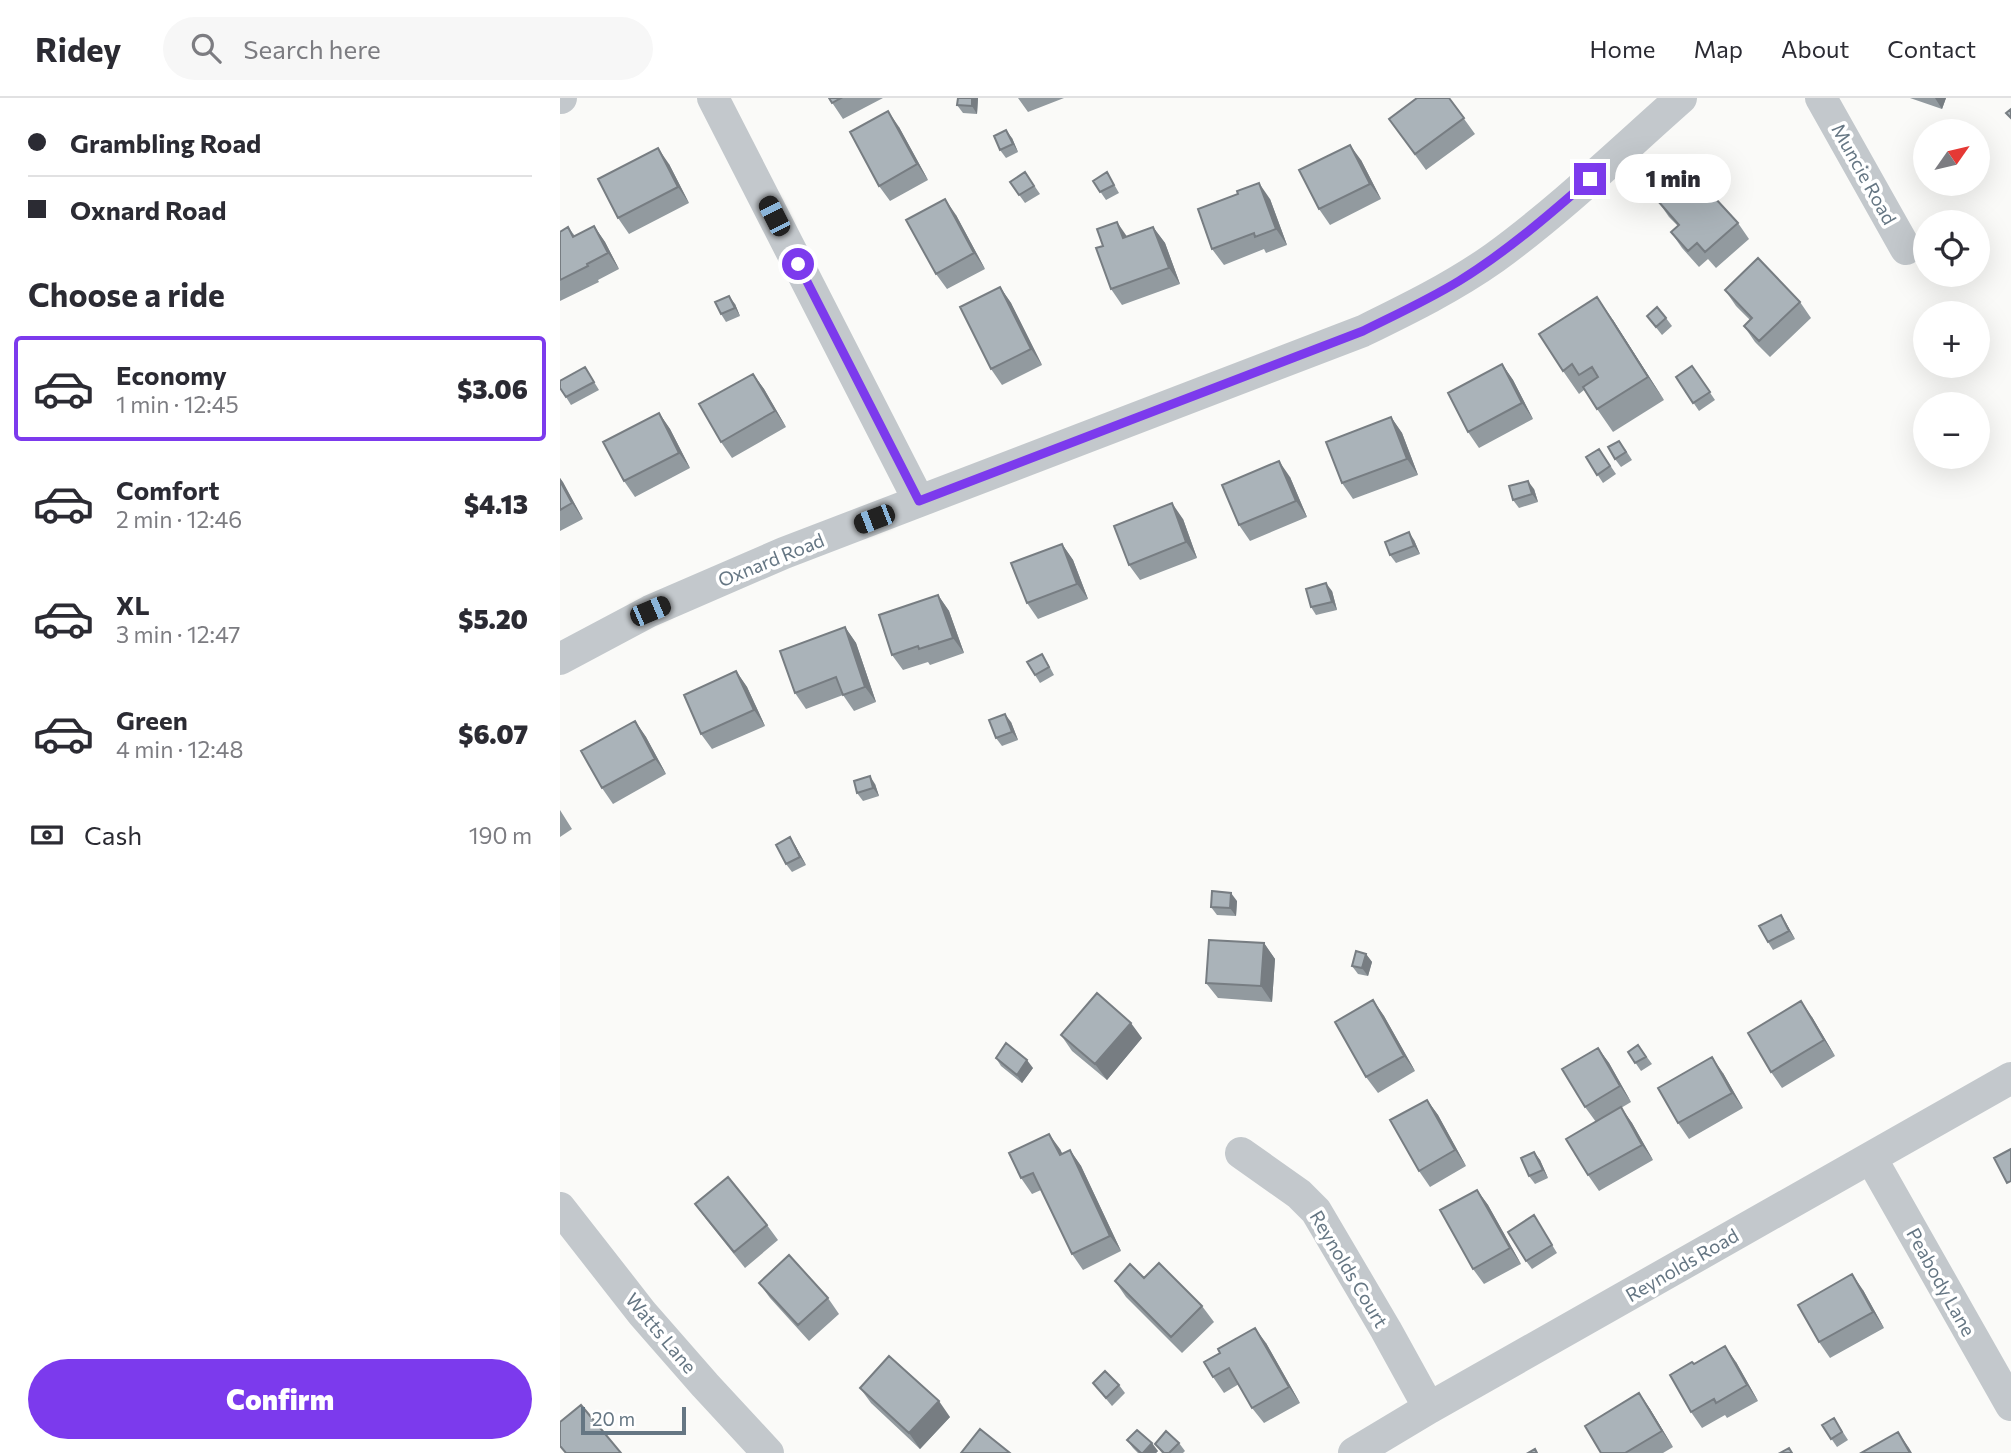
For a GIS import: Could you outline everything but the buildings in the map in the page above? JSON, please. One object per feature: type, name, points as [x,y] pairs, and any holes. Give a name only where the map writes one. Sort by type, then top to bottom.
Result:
[{"type":"street","points":[[713,98],[919,501]]},
{"type":"street","name":"Oxnard Road","points":[[560,659],[650,611],[784,554],[1363,331],[1416,305],[1459,281],[1544,219],[1681,98]]},
{"type":"street","name":"Muncie Road","points":[[1821,98],[1906,249]]},
{"type":"street","name":"Reynolds Road","points":[[1354,1453],[2011,1078]]},
{"type":"street","name":"Reynolds Court","points":[[1241,1153],[1298,1194],[1316,1211],[1429,1408]]},
{"type":"street","name":"Peabody Lane","points":[[1871,1158],[2011,1405]]},
{"type":"street","name":"Watts Lane","points":[[560,1208],[642,1313],[768,1453]]},
{"type":"route","points":[[798,264],[919,501],[1363,331],[1459,281],[1554,211],[1590,179]]}]
